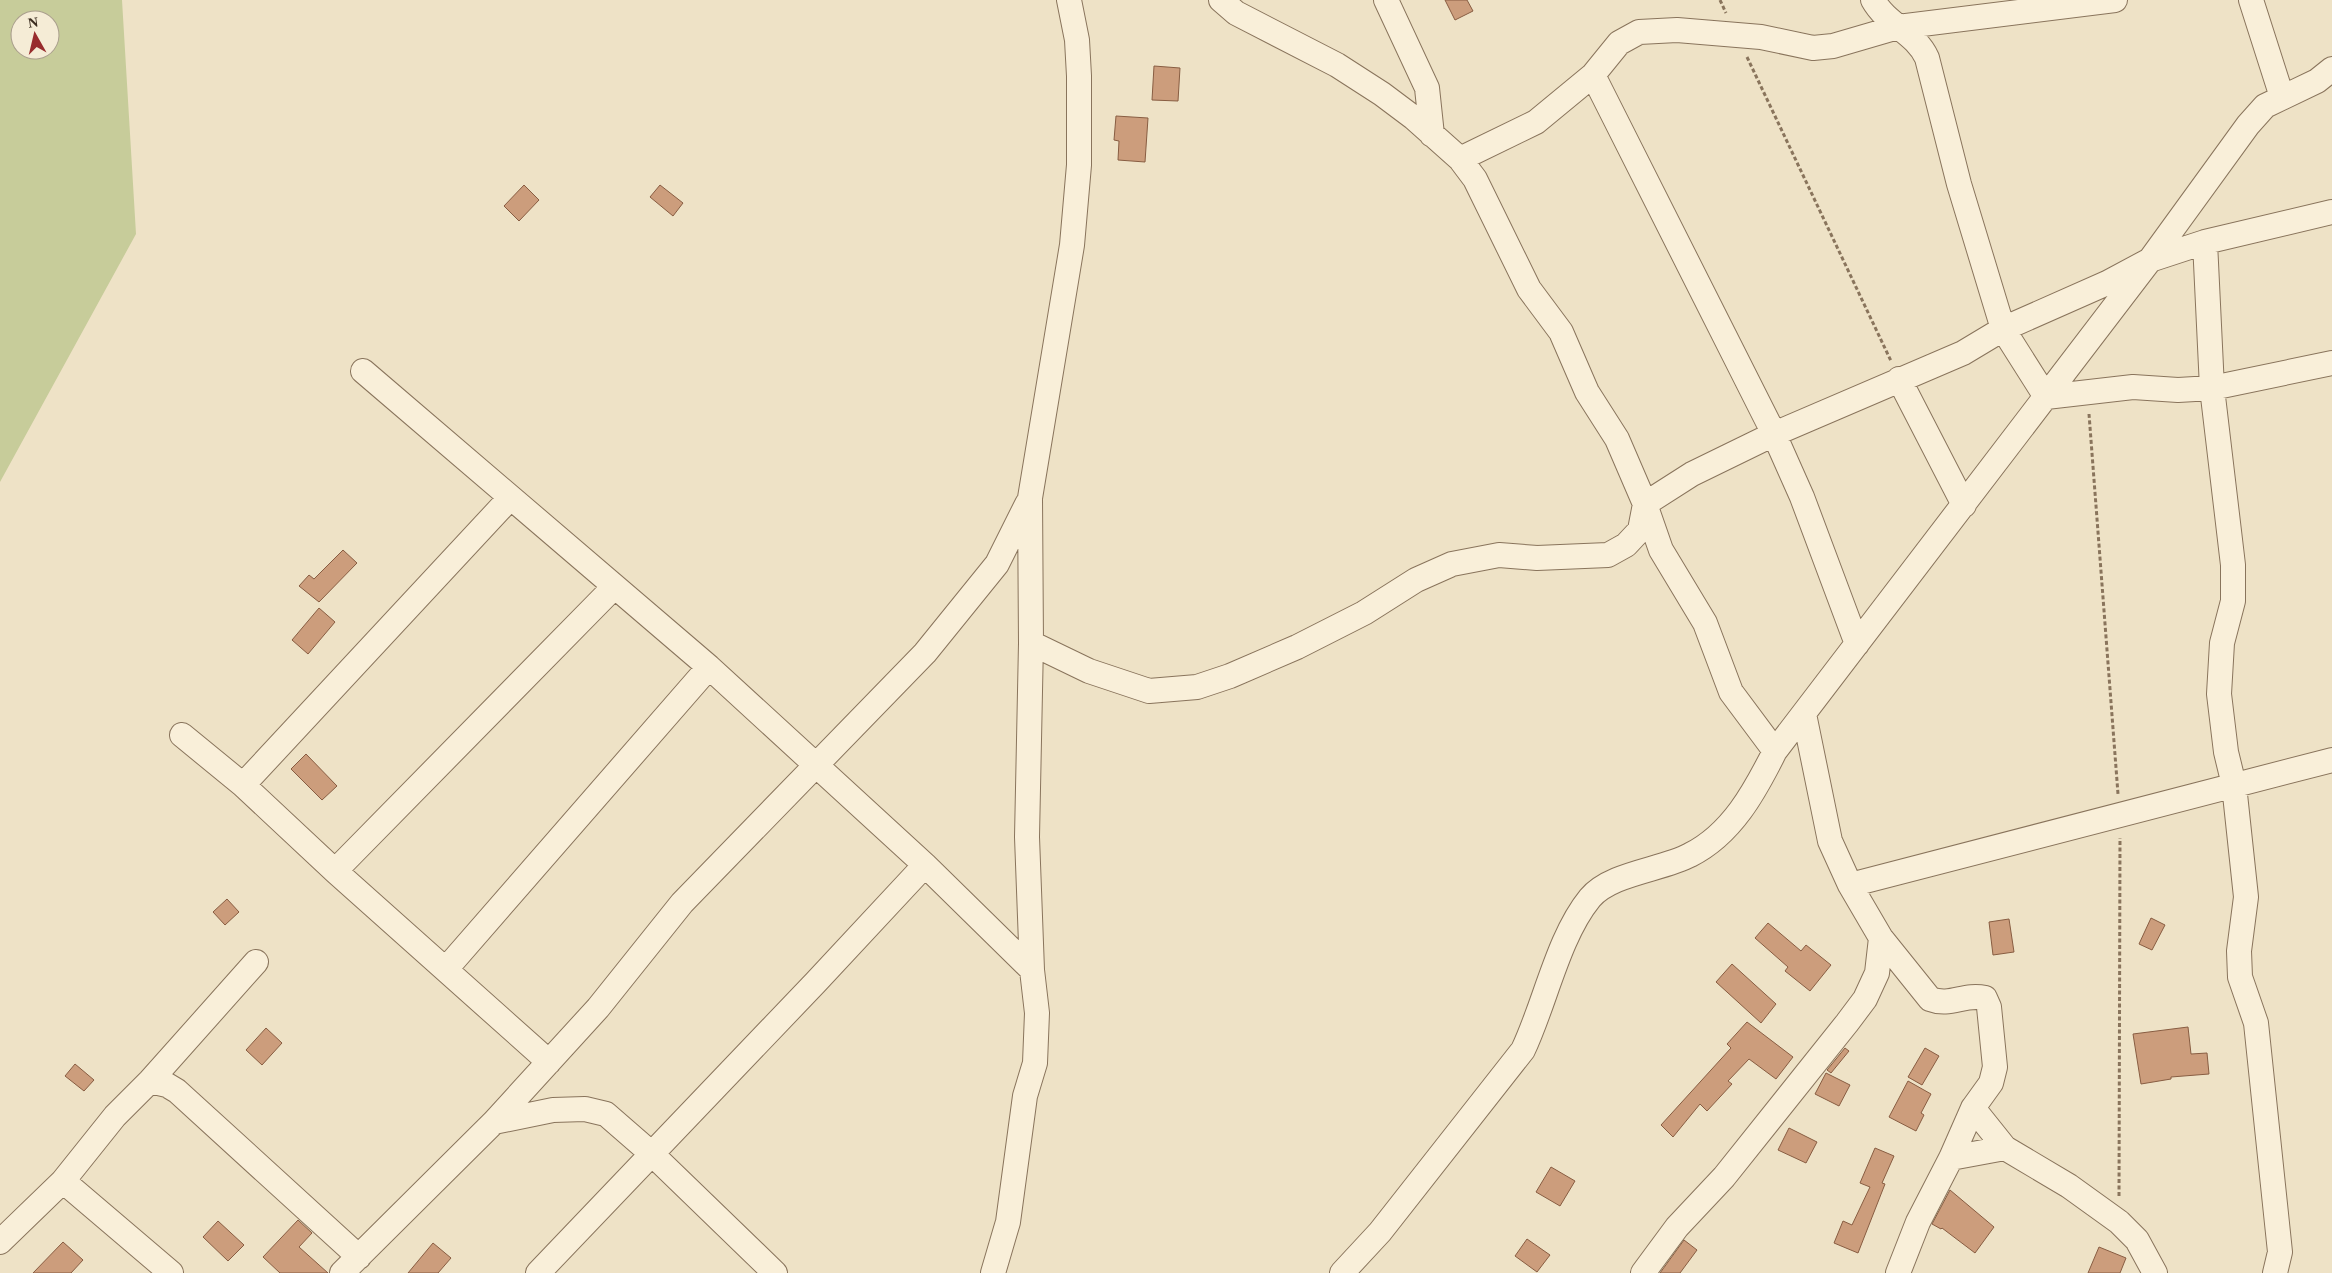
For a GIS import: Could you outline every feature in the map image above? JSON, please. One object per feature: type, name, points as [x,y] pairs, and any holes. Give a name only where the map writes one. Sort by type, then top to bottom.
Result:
[{"type":"street","points":[[993,1273],[1008,1222],[1025,1096],[1035,1063],[1037,1013],[1032,970],[1027,837],[1031,643],[1030,498],[1072,245],[1078,165],[1080,76],[1069,0]]},
{"type":"street","points":[[1222,0],[1236,13],[1337,65],[1382,94],[1460,160],[1475,179],[1529,289],[1560,332],[1587,392],[1617,439],[1645,504],[1661,550],[1705,623],[1731,692],[1775,751]]},
{"type":"street","points":[[1386,0],[1427,88],[1432,135]]},
{"type":"street","points":[[1873,0],[1886,18],[1922,46],[1928,58],[1959,184],[2003,329],[2046,397]]},
{"type":"street","points":[[1460,160],[1536,122],[1594,75],[1619,43],[1639,32],[1676,30],[1761,37],[1813,48],[1833,46],[1898,27],[2115,0]]},
{"type":"street","points":[[2251,0],[2282,97]]},
{"type":"street","points":[[1342,1273],[1373,1240],[1523,1050],[1536,1022],[1562,950],[1591,897],[1607,885],[1690,855],[1712,840],[1735,819],[1775,751],[2150,260],[2248,125],[2265,106],[2317,80],[2332,69]]},
{"type":"street","points":[[1594,75],[1774,434],[1802,497],[1857,644]]},
{"type":"street","points":[[1031,643],[1089,671],[1149,691],[1197,687],[1230,676],[1297,647],[1364,613],[1416,580],[1452,564],[1500,555],[1556,557],[1608,555],[1626,545],[1640,530],[1645,504],[1692,474],[1774,434],[1963,353],[2003,329],[2107,283],[2150,260],[2205,242],[2332,212]]},
{"type":"street","points":[[2205,242],[2212,388],[2233,565],[2233,601],[2222,643],[2219,694],[2226,752],[2234,785],[2246,897],[2239,951],[2240,977],[2256,1023],[2280,1252],[2275,1273]]},
{"type":"street","points":[[2046,397],[2088,394],[2133,387],[2178,390],[2212,388],[2332,363]]},
{"type":"street","points":[[363,371],[709,667],[816,767],[925,864],[1032,970]]},
{"type":"street","points":[[1899,379],[1964,505]]},
{"type":"street","points":[[243,785],[510,498]]},
{"type":"street","points":[[342,1273],[494,1122],[598,1008],[682,903],[925,653],[997,564],[1030,498]]},
{"type":"street","points":[[335,871],[614,587]]},
{"type":"street","points":[[446,969],[709,667]]},
{"type":"street","points":[[1804,714],[1830,841],[1850,885],[1881,938],[1930,999],[1941,1003],[1975,996],[1985,998],[1989,1007],[1995,1067],[1991,1083],[1974,1108],[1918,1222],[1898,1273]]},
{"type":"street","points":[[182,735],[243,785],[335,871],[549,1062]]},
{"type":"street","points":[[1850,885],[2332,760]]},
{"type":"street","points":[[538,1273],[925,864]]},
{"type":"street","points":[[1643,1273],[1677,1227],[1724,1177],[1847,1023],[1864,999],[1876,973],[1881,938]]},
{"type":"street","points":[[0,1242],[63,1181],[115,1116],[150,1081],[256,962]]},
{"type":"street","points":[[150,1081],[167,1085],[177,1092],[359,1257]]},
{"type":"street","points":[[1974,1108],[2005,1148],[2069,1186],[2119,1222],[2137,1240],[2155,1273]]},
{"type":"street","points":[[494,1122],[553,1110],[592,1111],[606,1114],[652,1154],[776,1273]]},
{"type":"street","points":[[1951,1158],[2005,1148]]},
{"type":"street","points":[[63,1181],[171,1273]]},
{"type":"path","points":[[1720,0],[1899,379]]},
{"type":"green space","points":[[0,0],[122,0],[136,234],[0,482]]},
{"type":"building","points":[[1445,0],[1467,0],[1473,11],[1455,20]]},
{"type":"building","points":[[1154,66],[1180,68],[1178,101],[1152,100]]},
{"type":"building","points":[[1116,116],[1148,118],[1145,162],[1118,160],[1119,141],[1114,140]]},
{"type":"building","points":[[524,185],[539,200],[519,221],[504,206]]},
{"type":"building","points":[[660,185],[683,203],[673,216],[650,197]]},
{"type":"building","points":[[343,550],[357,563],[319,602],[299,586],[309,575],[314,579]]},
{"type":"building","points":[[319,608],[335,622],[308,654],[292,640]]},
{"type":"building","points":[[306,754],[337,786],[322,800],[291,769]]},
{"type":"building","points":[[227,899],[239,912],[225,925],[213,912]]},
{"type":"building","points":[[2151,918],[2165,925],[2152,950],[2139,944]]},
{"type":"building","points":[[2009,919],[2014,952],[1993,955],[1989,922]]},
{"type":"building","points":[[1768,923],[1801,951],[1806,945],[1831,965],[1810,991],[1785,971],[1788,967],[1755,938]]},
{"type":"building","points":[[1732,964],[1776,1004],[1761,1023],[1716,982]]},
{"type":"building","points":[[1747,1022],[1793,1057],[1776,1079],[1749,1059],[1728,1081],[1732,1084],[1707,1111],[1700,1104],[1673,1137],[1661,1125],[1731,1048],[1727,1044]]},
{"type":"building","points":[[2188,1027],[2191,1054],[2207,1053],[2209,1074],[2171,1077],[2171,1079],[2141,1084],[2133,1034]]},
{"type":"building","points":[[266,1028],[282,1043],[262,1065],[246,1050]]},
{"type":"building","points":[[1845,1048],[1849,1051],[1831,1073],[1827,1070]]},
{"type":"building","points":[[1925,1048],[1939,1056],[1922,1085],[1908,1077]]},
{"type":"building","points":[[75,1064],[94,1080],[84,1091],[65,1076]]},
{"type":"building","points":[[1826,1073],[1850,1085],[1839,1106],[1815,1094]]},
{"type":"building","points":[[1908,1081],[1931,1094],[1921,1113],[1924,1115],[1916,1131],[1889,1117]]},
{"type":"building","points":[[1789,1128],[1817,1142],[1806,1163],[1778,1150]]},
{"type":"building","points":[[1875,1148],[1894,1156],[1882,1183],[1885,1184],[1858,1253],[1834,1243],[1843,1221],[1852,1225],[1870,1187],[1860,1183]]},
{"type":"building","points":[[1551,1167],[1575,1181],[1560,1206],[1536,1192]]},
{"type":"building","points":[[1950,1190],[1994,1227],[1975,1253],[1942,1228],[1932,1224]]},
{"type":"building","points":[[298,1220],[312,1233],[299,1247],[328,1273],[280,1273],[263,1257]]},
{"type":"building","points":[[218,1221],[244,1245],[228,1261],[203,1237]]},
{"type":"building","points":[[1527,1239],[1550,1255],[1537,1272],[1515,1256]]},
{"type":"building","points":[[1684,1240],[1697,1250],[1680,1273],[1660,1273]]},
{"type":"building","points":[[63,1242],[83,1260],[71,1273],[33,1273]]},
{"type":"building","points":[[433,1243],[451,1258],[438,1273],[408,1273]]},
{"type":"building","points":[[2099,1247],[2126,1258],[2120,1273],[2088,1273]]}]
